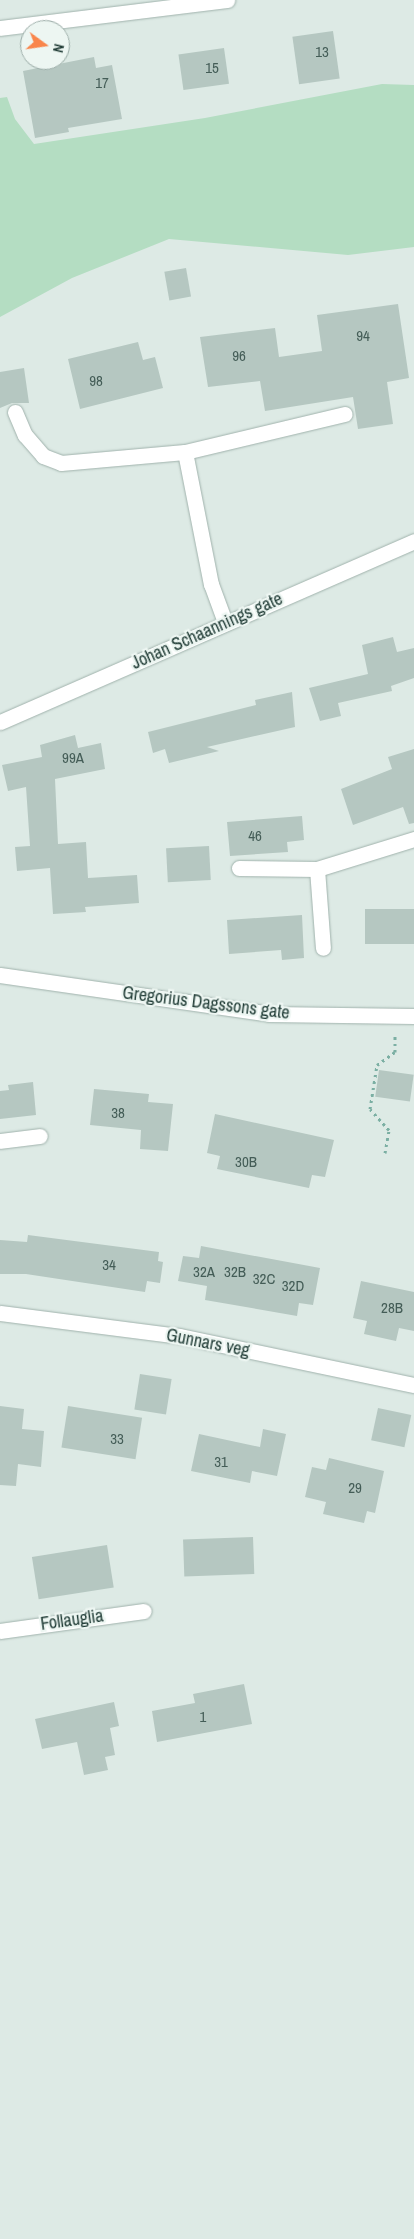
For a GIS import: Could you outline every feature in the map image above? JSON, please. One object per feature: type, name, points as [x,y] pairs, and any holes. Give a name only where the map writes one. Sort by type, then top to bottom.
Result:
[{"type":"street","points":[[0,28],[227,0]]},
{"type":"street","points":[[15,412],[25,435],[43,456],[61,463],[185,452],[345,414]]},
{"type":"street","points":[[185,452],[211,584],[225,622]]},
{"type":"street","name":"Johan Schaannings gate","points":[[0,722],[414,541]]},
{"type":"street","points":[[239,868],[316,868],[414,839]]},
{"type":"street","points":[[316,868],[323,948]]},
{"type":"street","name":"Gregorius Dagssons gate","points":[[0,975],[269,1014],[414,1016]]},
{"type":"street","points":[[0,1140],[40,1136]]},
{"type":"street","name":"Gunnars veg","points":[[0,1313],[179,1336],[414,1385]]},
{"type":"street","name":"Follauglia","points":[[0,1630],[144,1611]]},
{"type":"path","points":[[385,1153],[389,1130],[370,1109],[377,1065],[395,1052],[396,1016]]},
{"type":"green space","points":[[382,84],[414,85],[414,247],[348,255],[169,239],[72,278],[0,317],[0,98],[7,97],[15,119],[34,144],[205,118]]},
{"type":"building","points":[[333,31],[340,79],[299,84],[292,37]]},
{"type":"building","points":[[224,48],[229,84],[183,90],[178,54]]},
{"type":"building","points":[[94,57],[96,68],[112,65],[122,119],[68,128],[69,132],[35,138],[23,71],[70,70],[70,62]]},
{"type":"building","points":[[186,268],[191,297],[169,300],[164,272]]},
{"type":"building","points":[[398,304],[409,378],[387,382],[393,424],[358,429],[353,397],[265,411],[260,381],[208,387],[200,337],[275,328],[279,357],[322,351],[317,315]]},
{"type":"building","points":[[138,342],[143,360],[155,357],[163,388],[80,409],[68,359]]},
{"type":"building","points":[[24,368],[29,403],[12,403],[0,408],[0,372]]},
{"type":"building","points":[[393,637],[397,652],[414,648],[414,678],[391,686],[392,691],[338,703],[341,716],[320,721],[309,688],[368,674],[362,645]]},
{"type":"building","points":[[292,692],[295,727],[207,747],[219,751],[169,763],[165,749],[153,753],[148,732],[256,705],[255,700]]},
{"type":"building","points":[[75,735],[78,748],[101,743],[105,769],[55,779],[58,844],[86,842],[88,878],[137,875],[139,903],[85,907],[86,912],[53,914],[50,868],[17,871],[15,847],[30,846],[26,787],[8,791],[2,765],[42,757],[40,745]]},
{"type":"building","points":[[414,749],[414,823],[409,824],[403,807],[353,825],[341,789],[392,769],[388,757]]},
{"type":"building","points":[[302,816],[304,840],[287,842],[288,852],[230,856],[227,822]]},
{"type":"building","points":[[209,846],[211,880],[168,882],[166,848]]},
{"type":"building","points":[[365,909],[414,909],[414,944],[365,944]]},
{"type":"building","points":[[302,915],[304,958],[282,960],[281,950],[229,954],[227,920]]},
{"type":"building","points":[[379,1070],[414,1075],[410,1102],[375,1097]]},
{"type":"building","points":[[33,1082],[36,1115],[0,1119],[0,1091],[9,1090],[8,1085]]},
{"type":"building","points":[[94,1089],[149,1094],[148,1102],[173,1104],[168,1151],[140,1149],[141,1130],[90,1125]]},
{"type":"building","points":[[215,1114],[334,1140],[325,1177],[312,1175],[309,1188],[217,1169],[220,1156],[207,1153]]},
{"type":"building","points":[[28,1235],[159,1252],[158,1261],[163,1262],[160,1283],[147,1281],[145,1292],[26,1274],[0,1274],[0,1240],[27,1242]]},
{"type":"building","points":[[201,1246],[320,1268],[313,1305],[299,1303],[297,1316],[205,1300],[207,1286],[178,1281],[183,1256],[199,1258]]},
{"type":"building","points":[[361,1281],[414,1292],[414,1331],[399,1328],[396,1341],[364,1334],[367,1321],[353,1318]]},
{"type":"building","points":[[140,1374],[172,1379],[166,1415],[134,1410]]},
{"type":"building","points":[[0,1406],[24,1409],[22,1429],[44,1431],[41,1467],[18,1464],[16,1486],[0,1485]]},
{"type":"building","points":[[68,1406],[142,1418],[136,1459],[61,1447]]},
{"type":"building","points":[[378,1408],[411,1415],[404,1447],[371,1440]]},
{"type":"building","points":[[263,1429],[286,1434],[277,1476],[252,1471],[250,1483],[191,1471],[199,1434],[260,1447]]},
{"type":"building","points":[[329,1458],[384,1471],[375,1513],[367,1511],[364,1523],[323,1514],[326,1502],[305,1497],[312,1467],[326,1470]]},
{"type":"building","points":[[253,1537],[254,1574],[184,1576],[183,1539]]},
{"type":"building","points":[[107,1545],[114,1587],[39,1599],[32,1557]]},
{"type":"building","points":[[244,1684],[252,1724],[157,1742],[152,1711],[195,1703],[193,1694]]},
{"type":"building","points":[[114,1702],[119,1726],[110,1728],[115,1755],[105,1757],[108,1770],[84,1775],[77,1742],[42,1749],[35,1719]]}]
